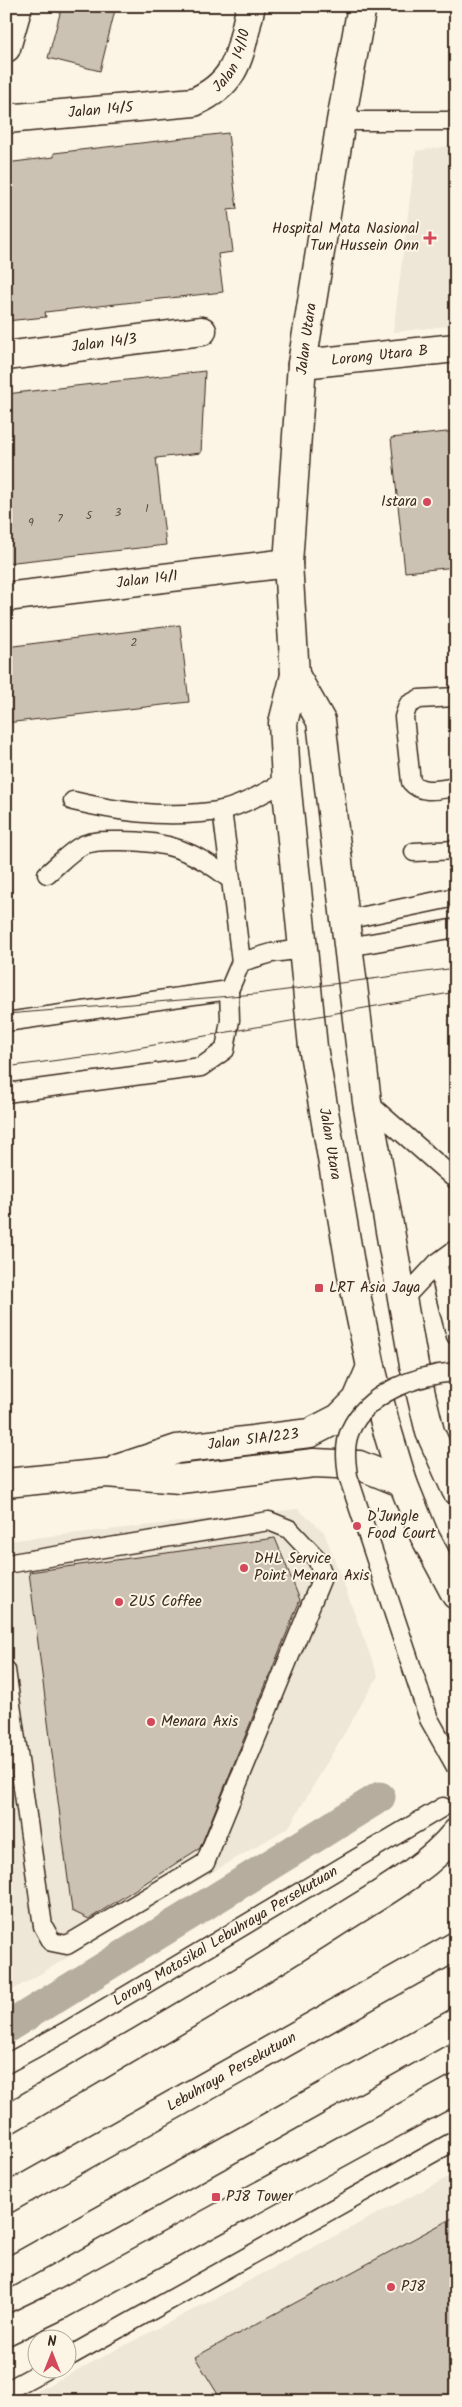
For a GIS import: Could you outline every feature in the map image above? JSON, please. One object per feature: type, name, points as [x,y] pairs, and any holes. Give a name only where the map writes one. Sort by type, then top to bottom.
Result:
[{"type":"main road","points":[[6,48],[18,6]]},
{"type":"main road","name":"Jalan 14/10","points":[[194,102],[214,93],[227,81],[235,67],[251,6]]},
{"type":"main road","name":"Jalan Utara","points":[[362,6],[341,121],[302,364],[288,563],[295,675],[283,723],[286,781],[313,1047],[352,1275],[371,1367],[403,1483],[424,1534],[456,1595]]},
{"type":"main road","name":"Jalan 14/5","points":[[6,119],[194,102]]},
{"type":"main road","name":"Jalan 14/3","points":[[6,356],[202,331]]},
{"type":"main road","name":"Lorong Utara B","points":[[302,364],[456,348]]},
{"type":"main road","name":"Jalan 14/1","points":[[6,596],[288,563]]},
{"type":"main road","name":"Jalan Utara","points":[[295,675],[321,721],[366,1102],[414,1365],[430,1432],[456,1490]]},
{"type":"main road","name":"Jalan 51A/223","points":[[106,1473],[177,1449],[310,1433],[340,1418],[357,1400],[371,1367]]},
{"type":"main road","name":"Jalan 51A/223","points":[[6,1483],[106,1473],[180,1479],[314,1463],[358,1465],[403,1483]]},
{"type":"main road","points":[[6,2120],[295,1949],[397,1883],[447,1844],[456,1833]]},
{"type":"main road","name":"Lebuhraya Persekutuan","points":[[6,2199],[456,1946]]},
{"type":"main road","points":[[6,2274],[456,2024]]},
{"type":"main road","points":[[6,2331],[60,2304],[456,2089]]},
{"type":"lane","points":[[341,121],[456,121]]},
{"type":"lane","points":[[456,697],[419,699],[408,705],[404,717],[411,782],[415,786],[427,790],[456,787]]},
{"type":"lane","points":[[73,801],[108,809],[164,816],[222,810],[261,794],[286,781]]},
{"type":"lane","points":[[6,1094],[201,1067],[225,1050],[230,1020],[229,990],[241,962],[222,810]]},
{"type":"lane","points":[[164,816],[166,844]]},
{"type":"lane","points":[[46,874],[82,846],[97,841],[138,841],[166,844],[192,853],[211,864],[231,880]]},
{"type":"lane","points":[[414,852],[456,850]]},
{"type":"lane","points":[[345,920],[456,897]]},
{"type":"lane","points":[[348,947],[456,928]]},
{"type":"lane","points":[[241,962],[272,953],[303,949]]},
{"type":"lane","points":[[6,1022],[229,990]]},
{"type":"lane","points":[[366,1102],[456,1180]]},
{"type":"lane","points":[[403,1299],[437,1263],[456,1249]]},
{"type":"lane","points":[[437,1263],[456,1336]]},
{"type":"lane","points":[[456,1372],[415,1378],[389,1390],[363,1412],[350,1431],[346,1451],[348,1476],[429,1719],[456,1767]]},
{"type":"lane","points":[[6,1564],[269,1521],[289,1528],[317,1560],[323,1575],[205,1863],[67,1945],[52,1942],[43,1926],[6,1670]]},
{"type":"lane","name":"Lorong Motosikal Lebuhraya Persekutuan","points":[[6,2064],[65,2032],[443,1807]]},
{"type":"lane","points":[[78,2351],[456,2140]]},
{"type":"lane","points":[[6,2391],[28,2379]]},
{"type":"shaded area","name":"Hospital Mata Nasional Tun Hussein Onn","points":[[456,145],[456,325],[393,332],[416,151]]},
{"type":"shaded area","points":[[298,1509],[324,1532],[378,1676],[289,1827],[6,1994],[6,1541]]},
{"type":"shaded area","points":[[456,2173],[456,2401],[18,2401],[58,2380],[78,2380],[78,2370]]},
{"type":"building","points":[[62,6],[116,6],[100,71],[48,58]]},
{"type":"building","points":[[228,133],[237,209],[228,210],[233,252],[218,254],[223,292],[45,312],[46,317],[6,321],[6,163],[54,157],[54,153]]},
{"type":"building","points":[[205,371],[201,453],[156,458],[166,545],[6,563],[6,394]]},
{"type":"building","name":"Istara","points":[[456,431],[456,567],[405,572],[391,438]]},
{"type":"building","points":[[180,625],[189,702],[6,723],[6,647]]},
{"type":"building","name":"Menara Axis","points":[[275,1538],[300,1600],[200,1848],[89,1919],[72,1911],[29,1572]]},
{"type":"building","name":"PJ8","points":[[456,2216],[456,2401],[222,2401],[195,2357]]},
{"type":"waterway","points":[[6,2028],[380,1797]]},
{"type":"tram line","points":[[6,1014],[256,994],[456,968]]},
{"type":"tram line","points":[[6,1067],[97,1055],[456,992]]},
{"type":"place","name":"Hospital Mata Nasional Tun Hussein Onn","points":[[430,238]]},
{"type":"place","name":"Istara","points":[[427,502]]},
{"type":"place","name":"LRT Asia Jaya","points":[[319,1288]]},
{"type":"place","name":"D'Jungle Food Court","points":[[357,1526]]},
{"type":"place","name":"DHL Service Point Menara Axis","points":[[244,1568]]},
{"type":"place","name":"ZUS Coffee","points":[[119,1602]]},
{"type":"place","name":"Menara Axis","points":[[151,1722]]},
{"type":"place","name":"PJ8 Tower","points":[[216,2197]]},
{"type":"place","name":"PJ8","points":[[391,2287]]}]
